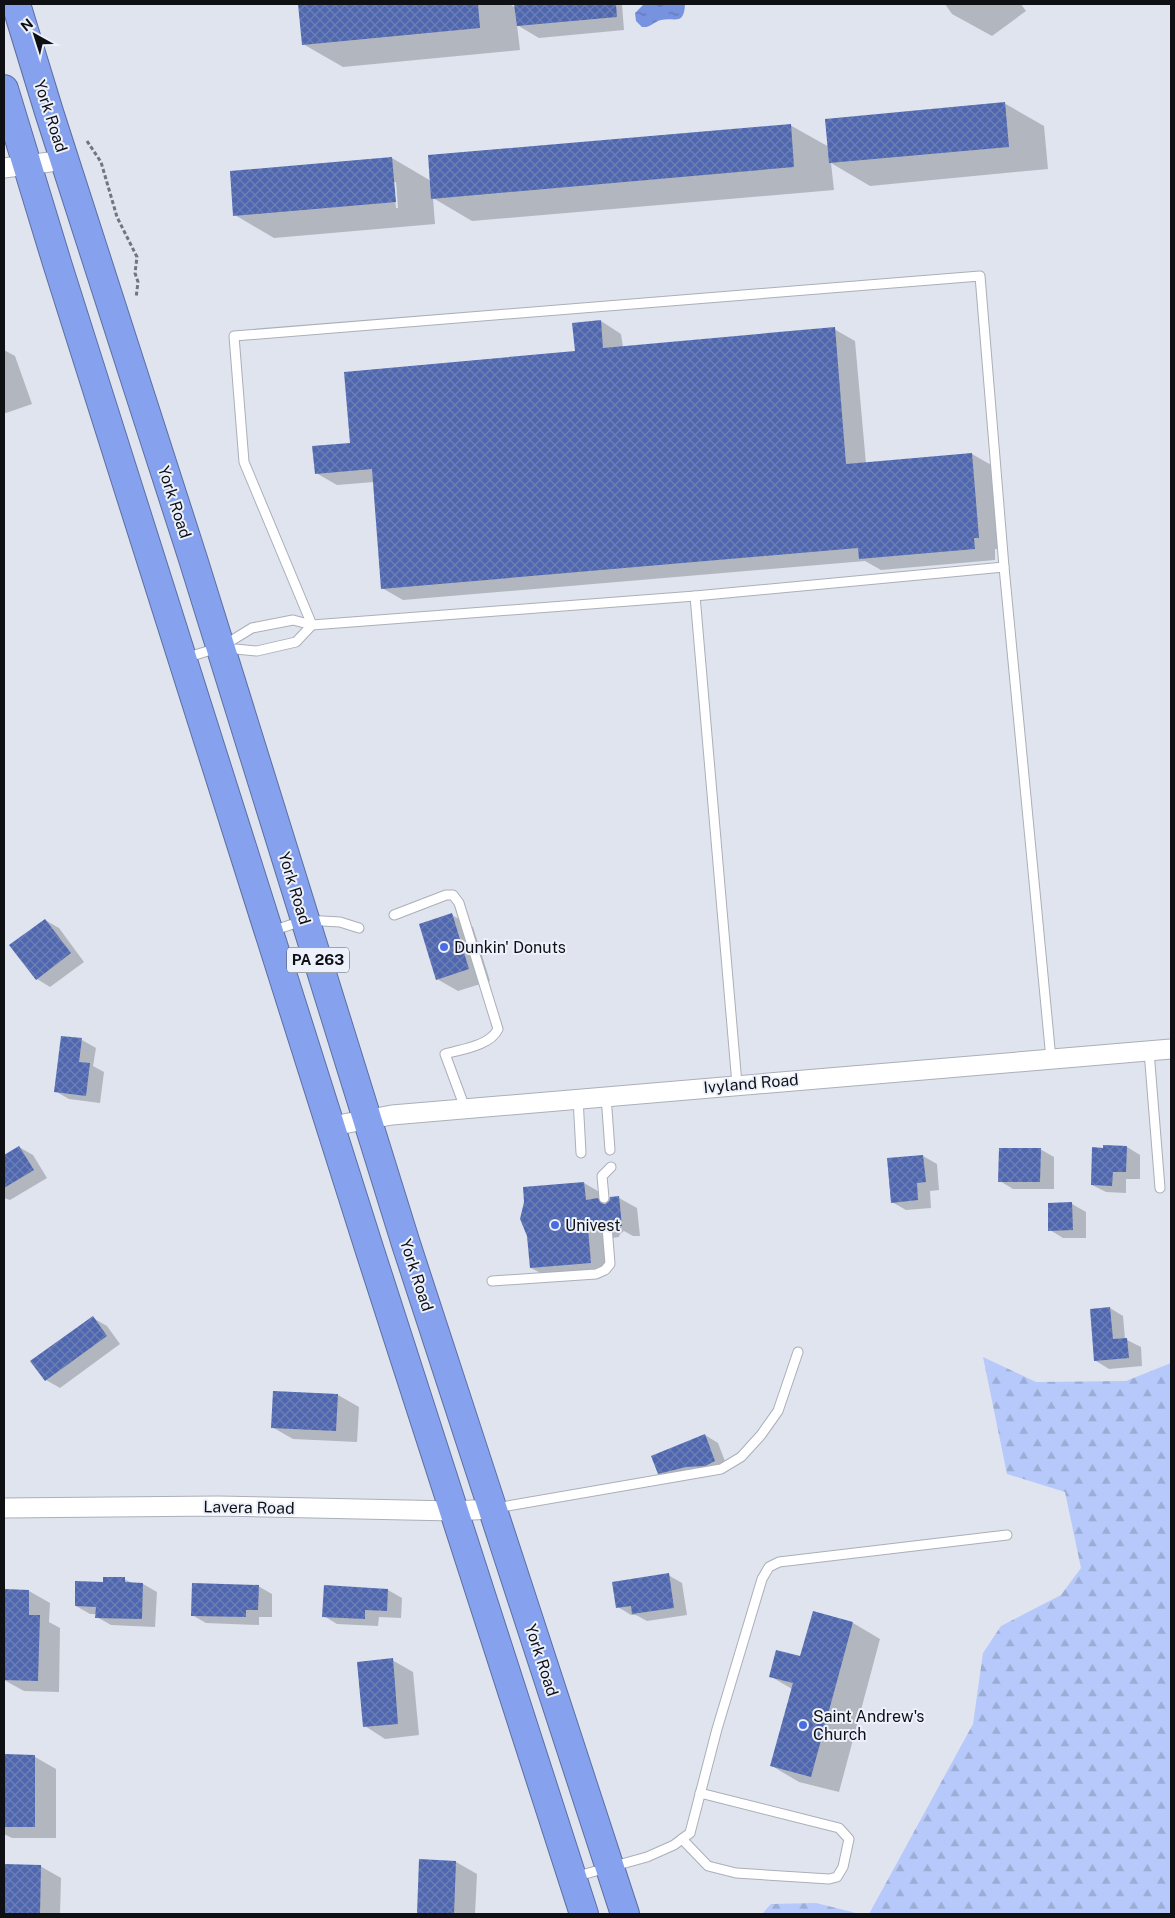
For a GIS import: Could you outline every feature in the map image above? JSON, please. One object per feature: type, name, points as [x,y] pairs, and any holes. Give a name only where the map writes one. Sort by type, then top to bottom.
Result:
[{"type":"highway","name":"York Road","points":[[16,4],[220,647],[367,1120],[625,1914]]},
{"type":"highway","name":"PA 263","points":[[4,89],[15,166],[57,263],[453,1511],[584,1914]]},
{"type":"street","points":[[15,166],[64,160]]},
{"type":"street","name":"Ivyland Road","points":[[332,1126],[385,1115],[736,1084],[1171,1049]]},
{"type":"street","name":"Lavera Road","points":[[4,1508],[218,1506],[453,1511],[494,1509]]},
{"type":"lane","points":[[312,625],[244,462],[234,336],[980,276],[1004,567],[1051,1059]]},
{"type":"lane","points":[[183,659],[220,647],[252,628],[293,620],[312,625],[695,596],[1004,567]]},
{"type":"lane","points":[[695,596],[736,1084]]},
{"type":"lane","points":[[220,647],[257,651],[296,642],[312,625]]},
{"type":"lane","points":[[394,915],[446,895],[453,895],[459,903],[498,1029],[495,1036],[489,1039],[445,1054],[465,1108]]},
{"type":"lane","points":[[269,932],[305,920],[340,922],[359,928]]},
{"type":"lane","points":[[1149,1051],[1160,1188]]},
{"type":"lane","points":[[606,1096],[610,1150]]},
{"type":"lane","points":[[578,1098],[581,1153]]},
{"type":"lane","points":[[604,1198],[602,1176],[611,1166]]},
{"type":"lane","points":[[492,1281],[596,1274],[605,1270],[610,1264],[607,1227]]},
{"type":"lane","points":[[494,1509],[720,1469],[741,1457],[761,1435],[778,1411],[798,1352]]},
{"type":"lane","points":[[572,1878],[648,1857],[674,1845],[690,1833],[717,1729],[762,1579],[769,1567],[779,1562],[1007,1535]]},
{"type":"lane","points":[[682,1839],[708,1866],[736,1873],[829,1880],[837,1877],[843,1867],[849,1839],[839,1828],[700,1793]]},
{"type":"green space","points":[[983,1357],[1036,1382],[1126,1381],[1171,1363],[1171,1914],[869,1914],[973,1724],[983,1653],[1001,1626],[1061,1595],[1081,1568],[1065,1492],[1007,1474]]},
{"type":"green space","points":[[816,1903],[860,1914],[762,1914],[771,1904]]},
{"type":"water","points":[[644,4],[685,4],[681,18],[661,20],[648,27],[642,27],[636,21],[635,13]]},
{"type":"building","points":[[298,4],[478,4],[480,28],[302,45]]},
{"type":"building","points":[[514,4],[616,4],[617,17],[517,26]]},
{"type":"building","points":[[1005,102],[1009,147],[829,163],[825,119]]},
{"type":"building","points":[[791,124],[794,167],[431,199],[428,155]]},
{"type":"building","points":[[392,157],[396,202],[233,216],[230,171]]},
{"type":"building","points":[[601,320],[603,348],[835,327],[846,464],[972,453],[979,538],[974,538],[975,549],[859,559],[858,548],[381,589],[372,469],[315,474],[312,446],[350,443],[344,372],[575,351],[572,323]]},
{"type":"building","name":"Dunkin' Donuts","points":[[452,913],[469,969],[436,980],[419,924]]},
{"type":"building","points":[[45,919],[71,953],[36,980],[9,945]]},
{"type":"building","points":[[61,1036],[82,1038],[79,1062],[90,1063],[86,1096],[54,1092]]},
{"type":"building","points":[[1103,1145],[1127,1146],[1126,1172],[1113,1172],[1112,1186],[1091,1185],[1092,1147],[1103,1148]]},
{"type":"building","points":[[19,1146],[34,1170],[4,1188],[4,1155]]},
{"type":"building","points":[[999,1148],[1041,1148],[1040,1182],[998,1182]]},
{"type":"building","points":[[923,1155],[926,1182],[917,1183],[918,1200],[891,1203],[887,1158]]},
{"type":"building","name":"Univest","points":[[584,1182],[586,1200],[598,1198],[601,1203],[605,1204],[609,1201],[610,1197],[619,1196],[622,1226],[613,1226],[610,1222],[606,1221],[601,1227],[588,1229],[591,1263],[530,1268],[527,1236],[520,1219],[524,1202],[523,1187]]},
{"type":"building","points":[[1072,1202],[1073,1230],[1048,1231],[1048,1203]]},
{"type":"building","points":[[1110,1307],[1113,1339],[1127,1338],[1129,1358],[1094,1361],[1090,1309]]},
{"type":"building","points":[[93,1316],[107,1336],[45,1381],[30,1361]]},
{"type":"building","points":[[273,1391],[338,1394],[336,1431],[271,1428]]},
{"type":"building","points":[[705,1434],[715,1461],[705,1466],[686,1467],[658,1474],[651,1456]]},
{"type":"building","points":[[669,1573],[674,1608],[632,1614],[631,1606],[616,1608],[612,1582]]},
{"type":"building","points":[[103,1577],[125,1577],[125,1582],[143,1583],[142,1619],[95,1618],[96,1607],[75,1606],[75,1581],[103,1582]]},
{"type":"building","points":[[192,1583],[259,1585],[258,1610],[246,1610],[246,1617],[191,1616]]},
{"type":"building","points":[[324,1585],[388,1589],[387,1611],[365,1610],[365,1619],[322,1617]]},
{"type":"building","points":[[4,1589],[29,1590],[29,1615],[40,1615],[38,1681],[4,1680]]},
{"type":"building","name":"Saint Andrew's Church","points":[[813,1611],[853,1622],[811,1777],[770,1766],[793,1683],[769,1677],[776,1650],[800,1656]]},
{"type":"building","points":[[393,1658],[398,1724],[363,1727],[357,1662]]},
{"type":"building","points":[[4,1754],[35,1755],[35,1827],[4,1827]]},
{"type":"building","points":[[419,1859],[456,1861],[454,1914],[417,1914]]},
{"type":"building","points":[[4,1864],[41,1865],[40,1914],[4,1914]]},
{"type":"place","name":"Dunkin' Donuts","points":[[444,947]]},
{"type":"place","name":"Univest","points":[[555,1225]]},
{"type":"place","name":"Saint Andrew's Church","points":[[803,1725]]}]
